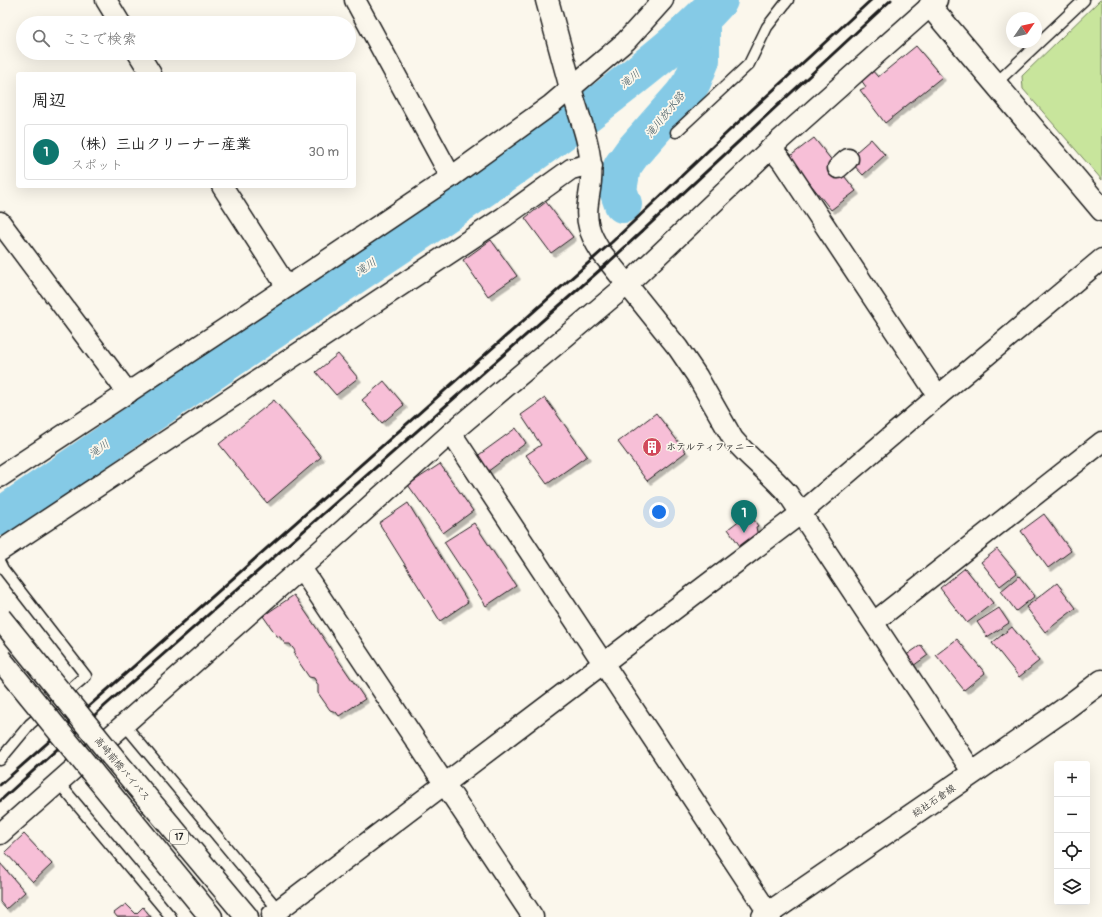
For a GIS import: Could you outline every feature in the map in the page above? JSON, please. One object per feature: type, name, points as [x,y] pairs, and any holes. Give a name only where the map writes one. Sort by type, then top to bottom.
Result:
[{"type":"main road","points":[[548,0],[573,92]]},
{"type":"main road","points":[[933,3],[995,84],[1102,210]]},
{"type":"main road","name":"高崎前橋バイパス","points":[[0,618],[112,756],[247,917]]},
{"type":"main road","name":"17","points":[[0,659],[211,917]]},
{"type":"main road","name":"総社石倉線","points":[[767,916],[973,774],[1102,681]]},
{"type":"street","points":[[106,0],[116,16]]},
{"type":"street","points":[[355,0],[451,177]]},
{"type":"street","points":[[0,477],[451,177],[551,105],[573,92],[626,41],[663,0]]},
{"type":"street","points":[[0,834],[301,568],[451,433],[628,284],[771,148],[933,3]]},
{"type":"street","points":[[142,60],[150,72]]},
{"type":"street","points":[[573,92],[592,166],[587,216],[594,240],[601,252],[678,348],[697,376],[733,439],[788,494],[973,774]]},
{"type":"street","points":[[771,148],[786,168],[938,396]]},
{"type":"street","points":[[0,551],[504,217],[571,169],[583,166],[592,166]]},
{"type":"street","points":[[223,188],[287,287]]},
{"type":"street","points":[[0,222],[128,393]]},
{"type":"street","points":[[279,914],[603,663],[800,514],[1102,259]]},
{"type":"street","points":[[451,433],[603,663],[767,916]]},
{"type":"street","points":[[874,622],[1102,442]]},
{"type":"street","points":[[301,568],[533,917]]},
{"type":"lane","points":[[676,132],[749,64],[768,27],[788,0]]},
{"type":"lane","points":[[995,84],[1084,0]]},
{"type":"lane","points":[[0,563],[3,570],[86,676],[30,724],[0,760]]},
{"type":"lane","points":[[124,724],[279,914]]},
{"type":"lane","points":[[58,782],[171,917]]},
{"type":"green space","points":[[1100,0],[1102,0],[1102,180],[1023,89],[1022,76]]},
{"type":"building","points":[[916,46],[942,77],[885,123],[860,90],[866,87],[859,77],[871,69],[878,77]]},
{"type":"building","points":[[814,138],[856,191],[831,210],[789,157]]},
{"type":"building","points":[[871,139],[885,155],[863,175],[848,159]]},
{"type":"building","points":[[546,202],[573,237],[551,253],[525,218]]},
{"type":"building","points":[[491,240],[517,276],[488,296],[463,260]]},
{"type":"building","points":[[338,354],[358,378],[336,395],[316,372]]},
{"type":"building","points":[[384,381],[404,405],[382,423],[362,400]]},
{"type":"building","points":[[545,398],[587,456],[547,484],[526,455],[541,445],[521,415]]},
{"type":"building","points":[[274,400],[321,457],[267,503],[219,444]]},
{"type":"building","name":"ホテルティファニー","points":[[656,413],[686,452],[647,481],[618,442]]},
{"type":"building","points":[[516,428],[526,443],[487,472],[476,457]]},
{"type":"building","points":[[440,464],[473,511],[443,533],[408,485]]},
{"type":"building","points":[[408,503],[468,602],[440,621],[379,523]]},
{"type":"building","points":[[749,513],[758,526],[756,527],[758,537],[742,549],[728,529]]},
{"type":"building","points":[[1044,514],[1071,551],[1048,568],[1021,531]]},
{"type":"building","points":[[474,523],[516,586],[486,606],[444,542]]},
{"type":"building","points":[[997,549],[1017,573],[1000,586],[981,562]]},
{"type":"building","points":[[965,568],[993,603],[967,623],[940,588]]},
{"type":"building","points":[[1019,576],[1035,596],[1016,611],[1001,591]]},
{"type":"building","points":[[1057,583],[1076,608],[1045,632],[1026,607]]},
{"type":"building","points":[[294,595],[365,699],[339,716],[336,712],[330,710],[318,693],[318,685],[314,678],[309,677],[294,655],[295,651],[290,644],[285,644],[280,637],[277,636],[263,616]]},
{"type":"building","points":[[999,608],[1009,623],[987,637],[977,622]]},
{"type":"building","points":[[1012,627],[1039,661],[1019,677],[992,643]]},
{"type":"building","points":[[957,639],[985,673],[964,690],[936,655]]},
{"type":"building","points":[[921,645],[928,655],[913,666],[905,656]]},
{"type":"building","points":[[24,834],[52,864],[33,882],[5,852]]},
{"type":"building","points":[[0,863],[25,892],[6,909],[0,902]]},
{"type":"building","points":[[126,904],[136,914],[143,907],[151,917],[117,917],[114,913]]},
{"type":"waterway","name":"滝川","points":[[0,517],[528,157],[654,61],[707,13],[719,0]]},
{"type":"waterway","name":"滝川放水路","points":[[623,204],[618,190],[622,167],[632,153],[683,95],[692,82],[701,60],[701,21]]},
{"type":"railway","points":[[0,785],[612,242],[731,129],[871,0]]},
{"type":"railway","points":[[0,801],[108,703],[609,262],[891,0]]},
{"type":"place","name":"ホテルティファニー","points":[[652,447]]},
{"type":"place","name":"（株）三山クリーナー産業","points":[[744,533]]}]
